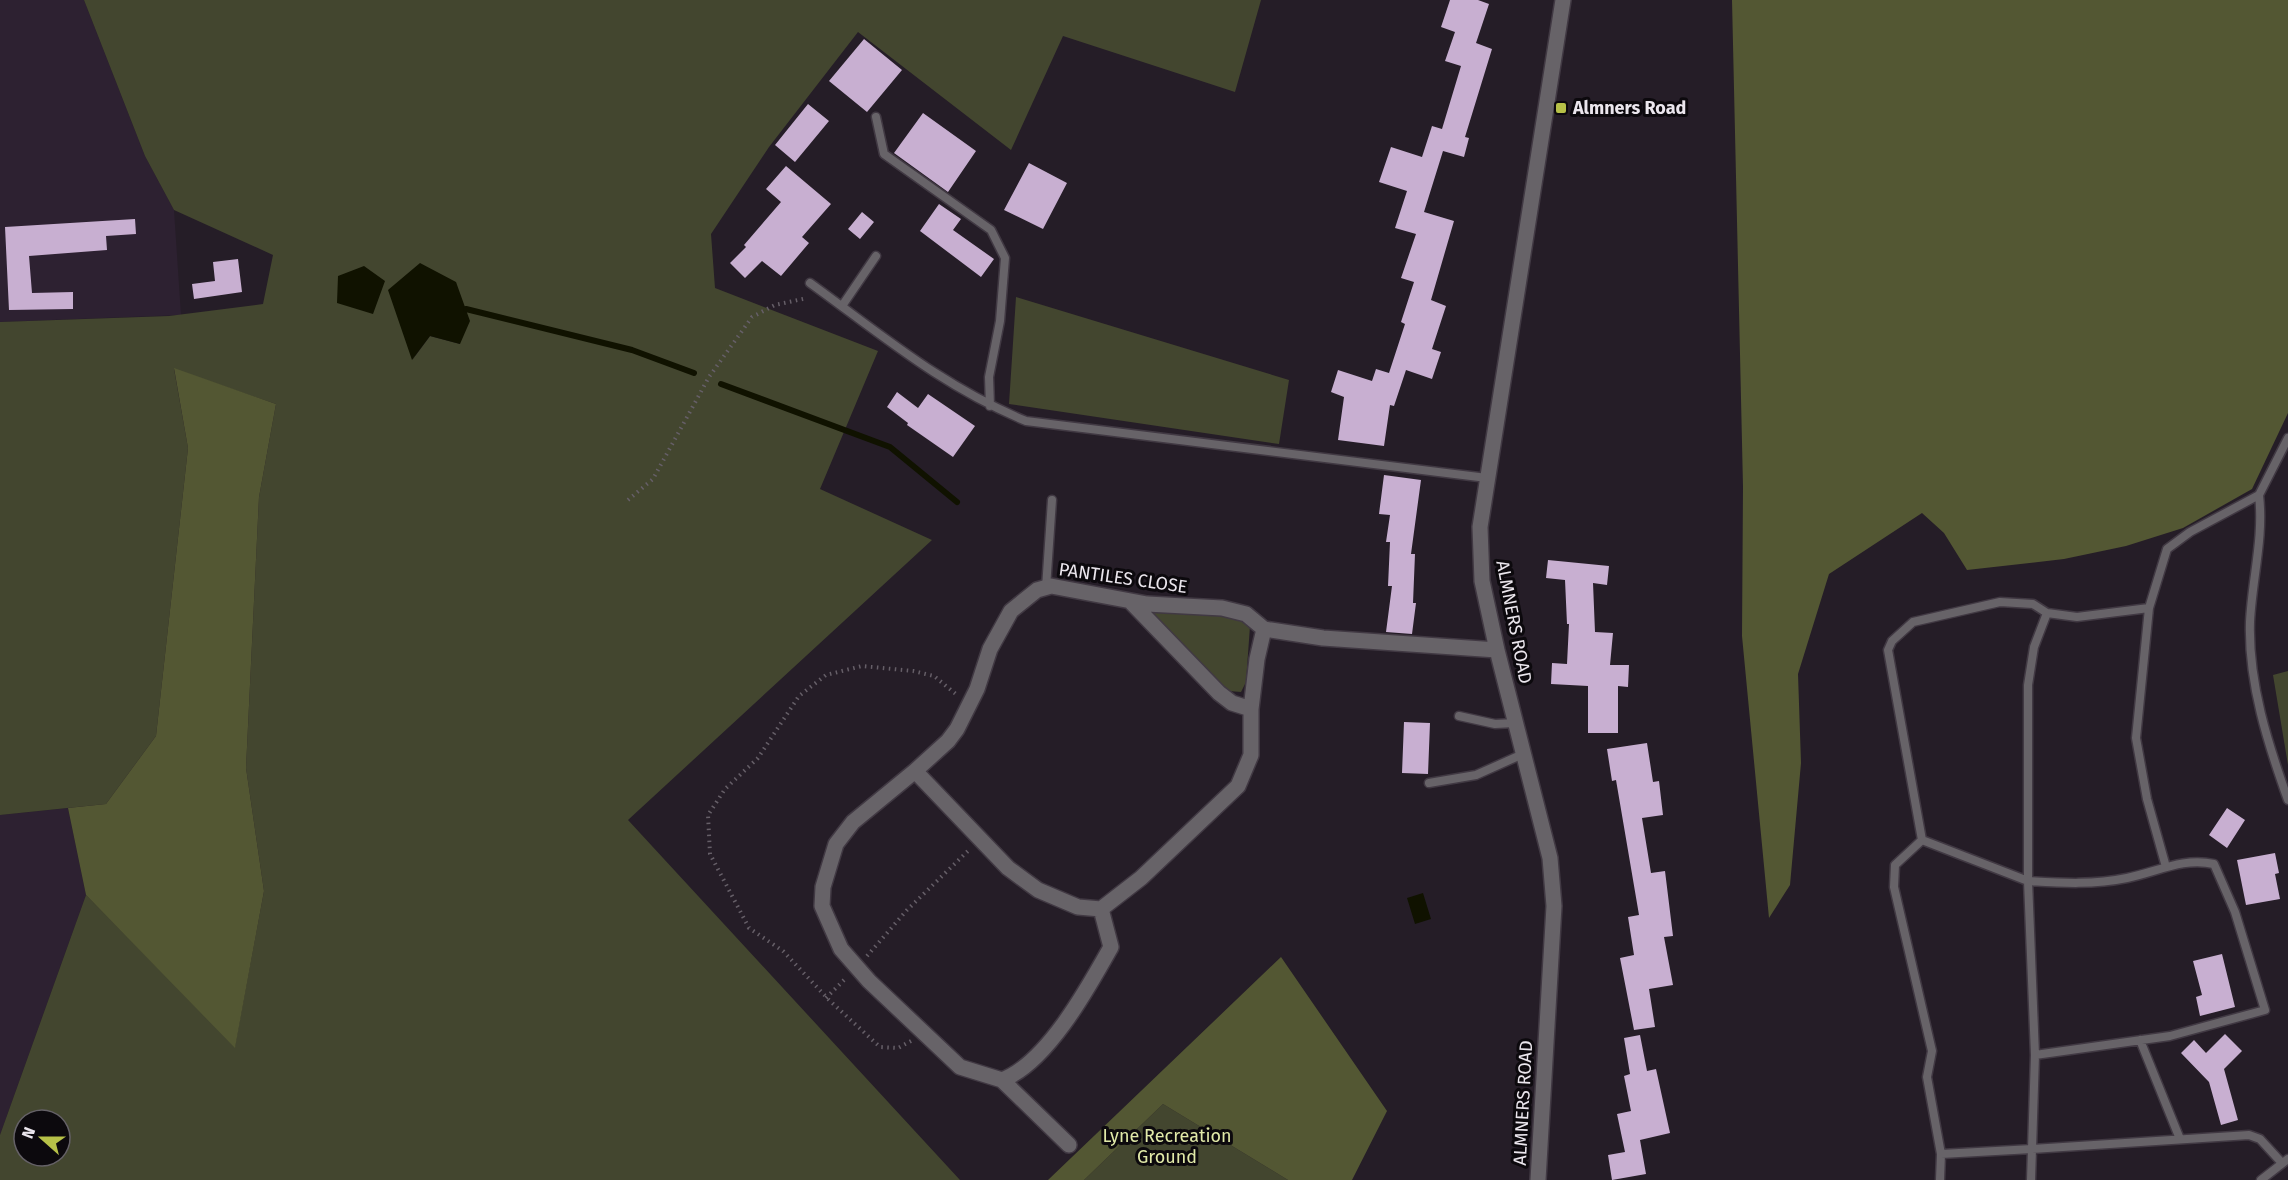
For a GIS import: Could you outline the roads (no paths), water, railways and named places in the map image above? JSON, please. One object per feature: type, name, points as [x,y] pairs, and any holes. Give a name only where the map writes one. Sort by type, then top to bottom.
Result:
[{"type":"street","name":"ALMNERS ROAD","points":[[1539,1180],[1554,906],[1550,858],[1497,650],[1482,581],[1480,528],[1563,0]]},
{"type":"street","name":"PANTILES CLOSE","points":[[1002,1080],[960,1067],[869,981],[841,949],[822,906],[823,887],[836,844],[853,822],[948,741],[971,701],[990,649],[1011,610],[1037,590],[1051,586],[1130,601],[1222,608],[1246,614],[1264,628],[1323,638],[1497,650]]},
{"type":"street","points":[[1130,601],[1219,693],[1232,703],[1251,709]]},
{"type":"street","points":[[915,771],[1008,868],[1038,890],[1078,907],[1101,909],[1141,878],[1238,786],[1251,755],[1251,709],[1257,659],[1264,628]]},
{"type":"street","points":[[1069,1145],[1002,1080],[1029,1065],[1085,995],[1111,947],[1101,909]]},
{"type":"lane","points":[[876,117],[884,154],[990,230],[1005,258],[1000,321],[989,377],[990,406]]},
{"type":"lane","points":[[842,306],[876,256]]},
{"type":"lane","points":[[810,283],[945,381],[990,406],[1026,421],[1487,478]]},
{"type":"lane","points":[[2288,438],[2259,495],[2259,540],[2250,623],[2252,658],[2266,741],[2288,800]]},
{"type":"lane","points":[[2166,867],[2143,779],[2136,738],[2149,608],[2167,549],[2190,532],[2259,495]]},
{"type":"lane","points":[[1046,588],[1052,500]]},
{"type":"lane","points":[[1922,840],[1888,650],[1892,641],[1913,622],[2000,602],[2033,604],[2047,613],[2078,616],[2149,608]]},
{"type":"lane","points":[[2031,1180],[2034,1055],[2028,881],[2028,684],[2034,647],[2047,613]]},
{"type":"lane","points":[[1459,716],[1495,724],[1515,723]]},
{"type":"lane","points":[[1429,783],[1476,775],[1523,754]]},
{"type":"lane","points":[[1922,840],[2028,881],[2080,885],[2128,878],[2198,860],[2214,864],[2235,912],[2265,1010],[2170,1036],[2034,1055]]},
{"type":"lane","points":[[1922,840],[1895,865],[1894,887],[1932,1052],[1927,1077],[1941,1154],[1940,1180]]},
{"type":"lane","points":[[2140,1040],[2180,1139]]},
{"type":"lane","points":[[1941,1154],[2248,1135],[2259,1139],[2285,1161],[2261,1180]]},
{"type":"waterway","points":[[466,309],[632,350],[694,373]]},
{"type":"waterway","points":[[721,384],[890,447],[957,502]]},
{"type":"place","name":"Almners Road","points":[[1561,108]]},
{"type":"park label","name":"Lyne Recreation Ground","points":[[1167,1146]]}]
